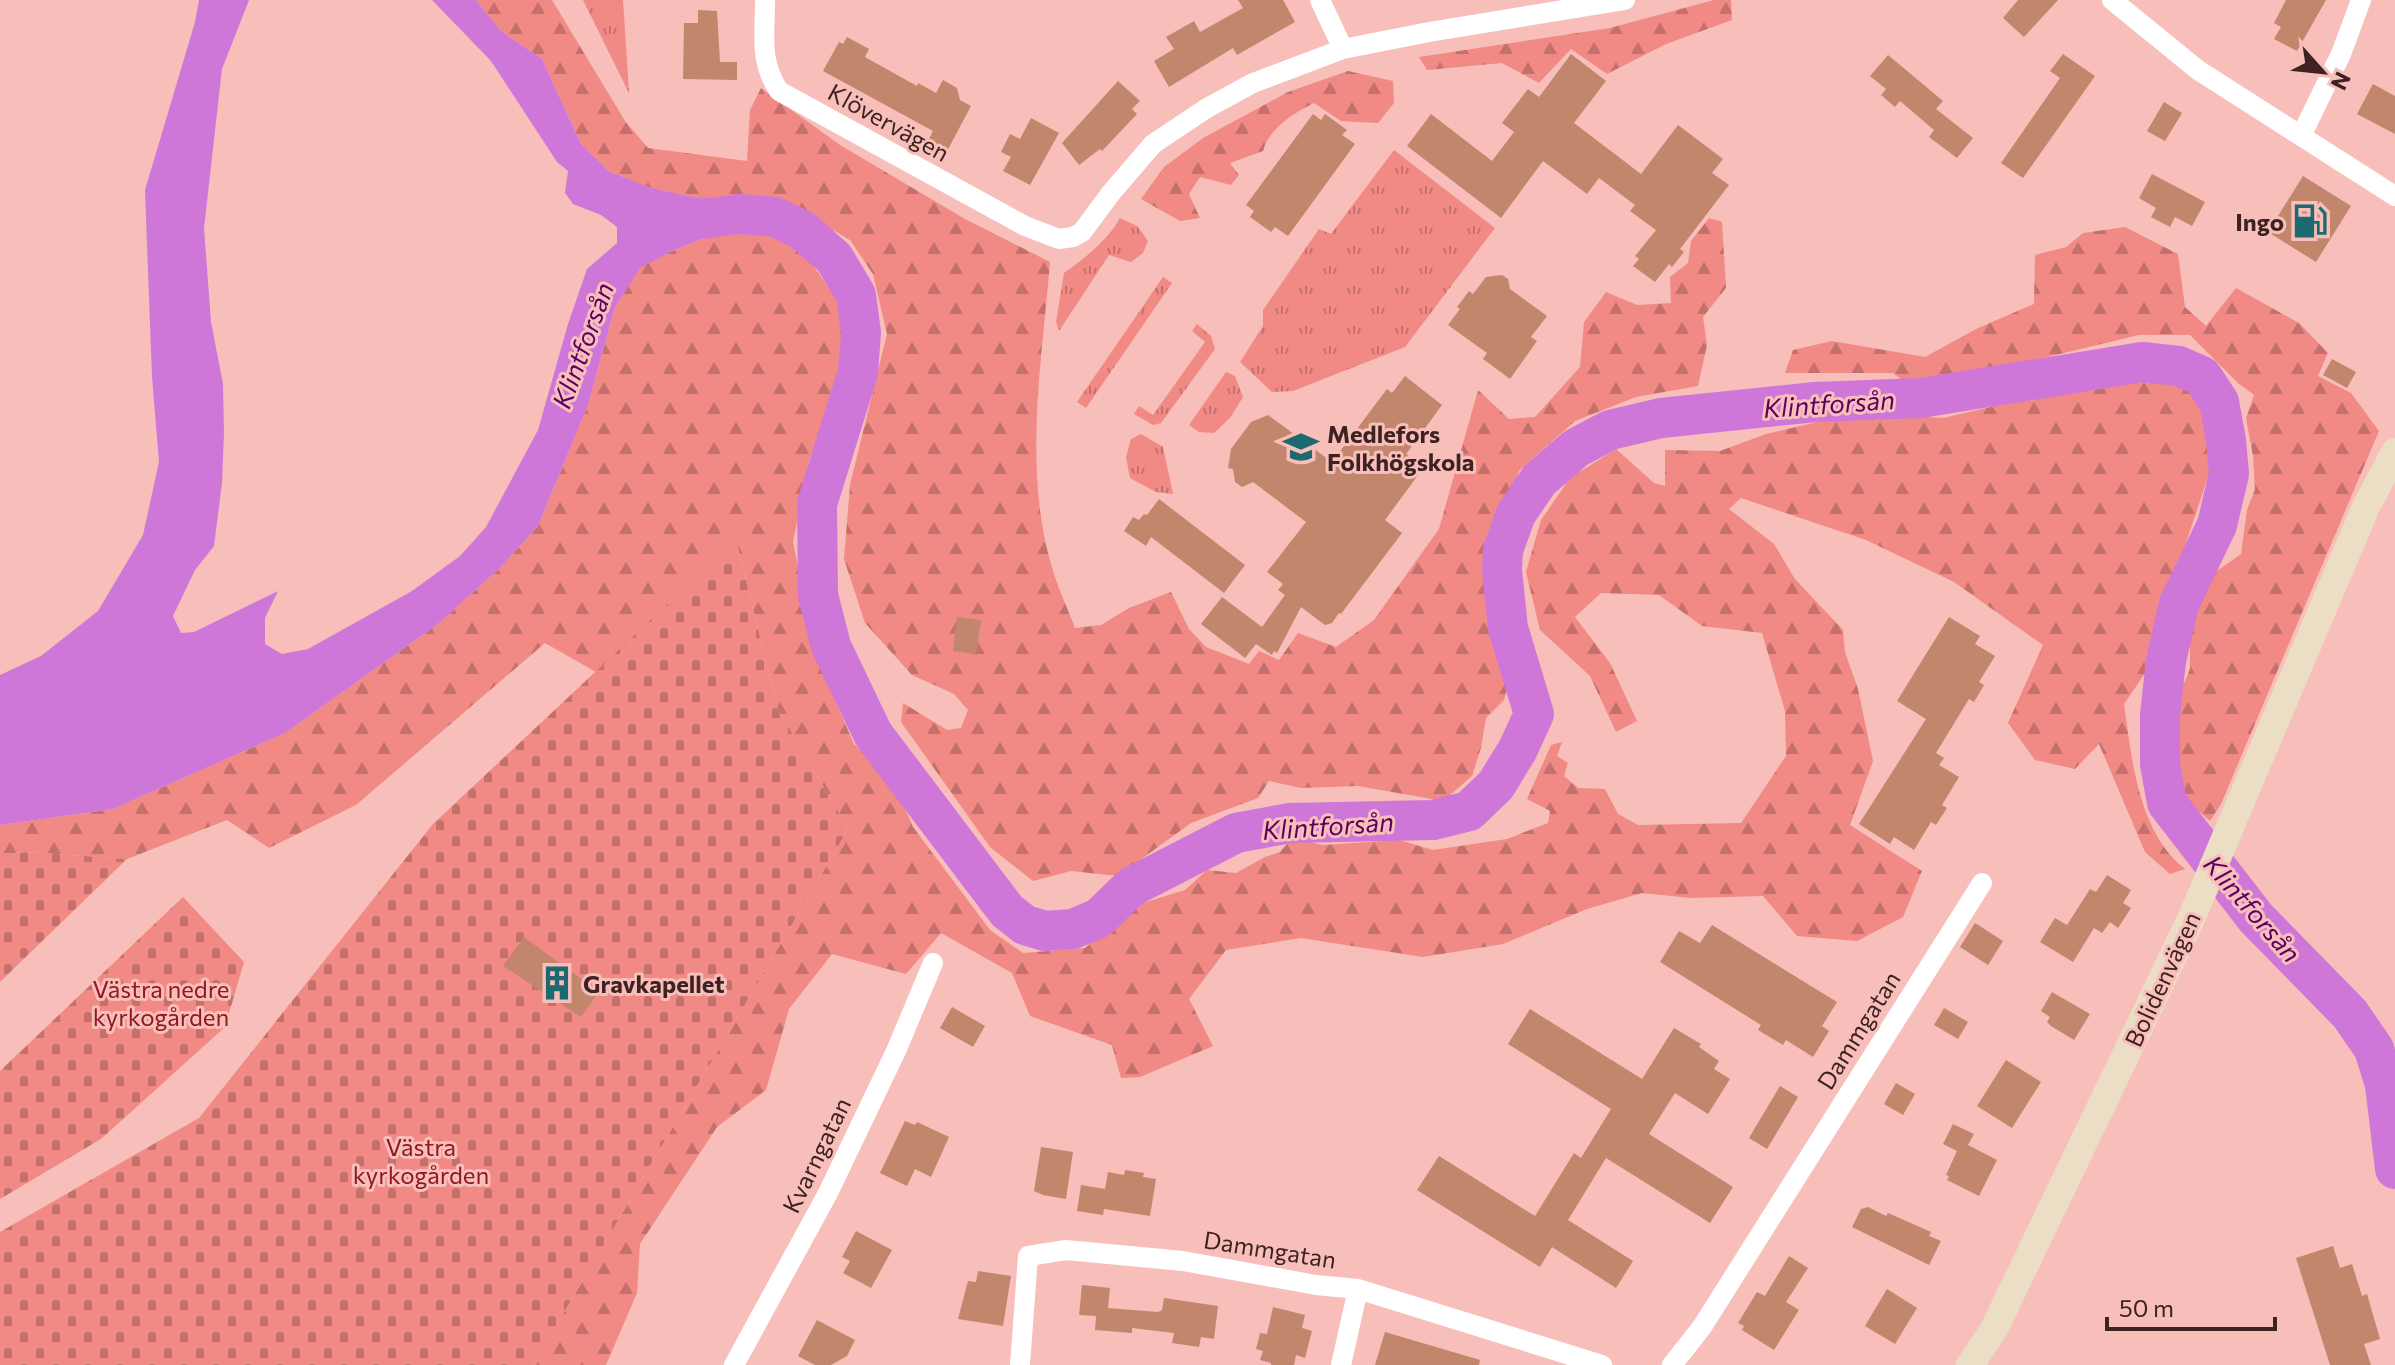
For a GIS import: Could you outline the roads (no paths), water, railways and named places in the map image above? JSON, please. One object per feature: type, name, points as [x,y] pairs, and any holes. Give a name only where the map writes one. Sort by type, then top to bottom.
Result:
[{"type":"main road","name":"Bolidenvägen","points":[[1970,1365],[1994,1329],[2191,919],[2366,507],[2395,452]]},
{"type":"street","name":"Klövervägen","points":[[765,0],[764,56],[769,75],[779,91],[1025,226],[1059,239],[1082,232],[1153,144],[1196,115],[1253,83],[1343,49]]},
{"type":"street","points":[[1320,0],[1343,49],[1625,0]]},
{"type":"street","points":[[2112,0],[2198,70],[2395,196]]},
{"type":"street","points":[[2301,136],[2341,54],[2361,0]]},
{"type":"street","name":"Dammgatan","points":[[1672,1365],[1702,1327],[1982,883]]},
{"type":"street","name":"Kvarngatan","points":[[734,1365],[828,1193],[896,1051],[933,963]]},
{"type":"street","name":"Dammgatan","points":[[1020,1365],[1028,1256],[1066,1250],[1183,1261],[1316,1285],[1358,1289],[1602,1365]]},
{"type":"street","points":[[1341,1365],[1358,1289]]},
{"type":"water","points":[[199,0],[249,0],[222,69],[204,228],[211,322],[223,384],[222,483],[214,546],[195,570],[173,616],[181,633],[194,632],[278,591],[265,618],[265,644],[282,654],[308,649],[412,591],[460,556],[486,527],[538,430],[587,269],[617,243],[617,227],[601,215],[573,204],[565,193],[568,171],[557,162],[491,61],[432,0],[476,0],[501,31],[542,59],[581,144],[610,172],[652,188],[697,198],[740,199],[738,234],[709,236],[640,268],[615,307],[588,405],[538,526],[500,568],[438,624],[285,733],[113,809],[0,825],[0,675],[41,656],[98,611],[143,535],[159,462],[152,377],[145,190]]},
{"type":"waterway","name":"Klintforsån","points":[[686,221],[739,214],[775,217],[802,230],[834,258],[856,295],[861,333],[858,372],[817,504],[818,595],[831,646],[873,734],[1007,911],[1025,925],[1045,931],[1073,929],[1099,918],[1131,887],[1236,833],[1290,823],[1433,820],[1469,811],[1496,785],[1518,749],[1534,714],[1508,628],[1502,570],[1503,550],[1516,514],[1539,480],[1576,448],[1610,430],[1661,418],[1815,402],[1921,398],[2142,362],[2179,366],[2202,376],[2219,402],[2229,474],[2217,525],[2179,604],[2166,661],[2160,715],[2160,764],[2167,803],[2256,918],[2350,1014],[2374,1049],[2385,1085],[2395,1169]]},
{"type":"place","name":"Ingo","points":[[2310,221]]},
{"type":"place","name":"Medlefors Folkhögskola","points":[[1301,447]]},
{"type":"place","name":"Gravkapellet","points":[[557,983]]},
{"type":"park label","name":"Västra nedre kyrkogården","points":[[161,1002]]},
{"type":"park label","name":"Västra kyrkogården","points":[[421,1160]]}]
